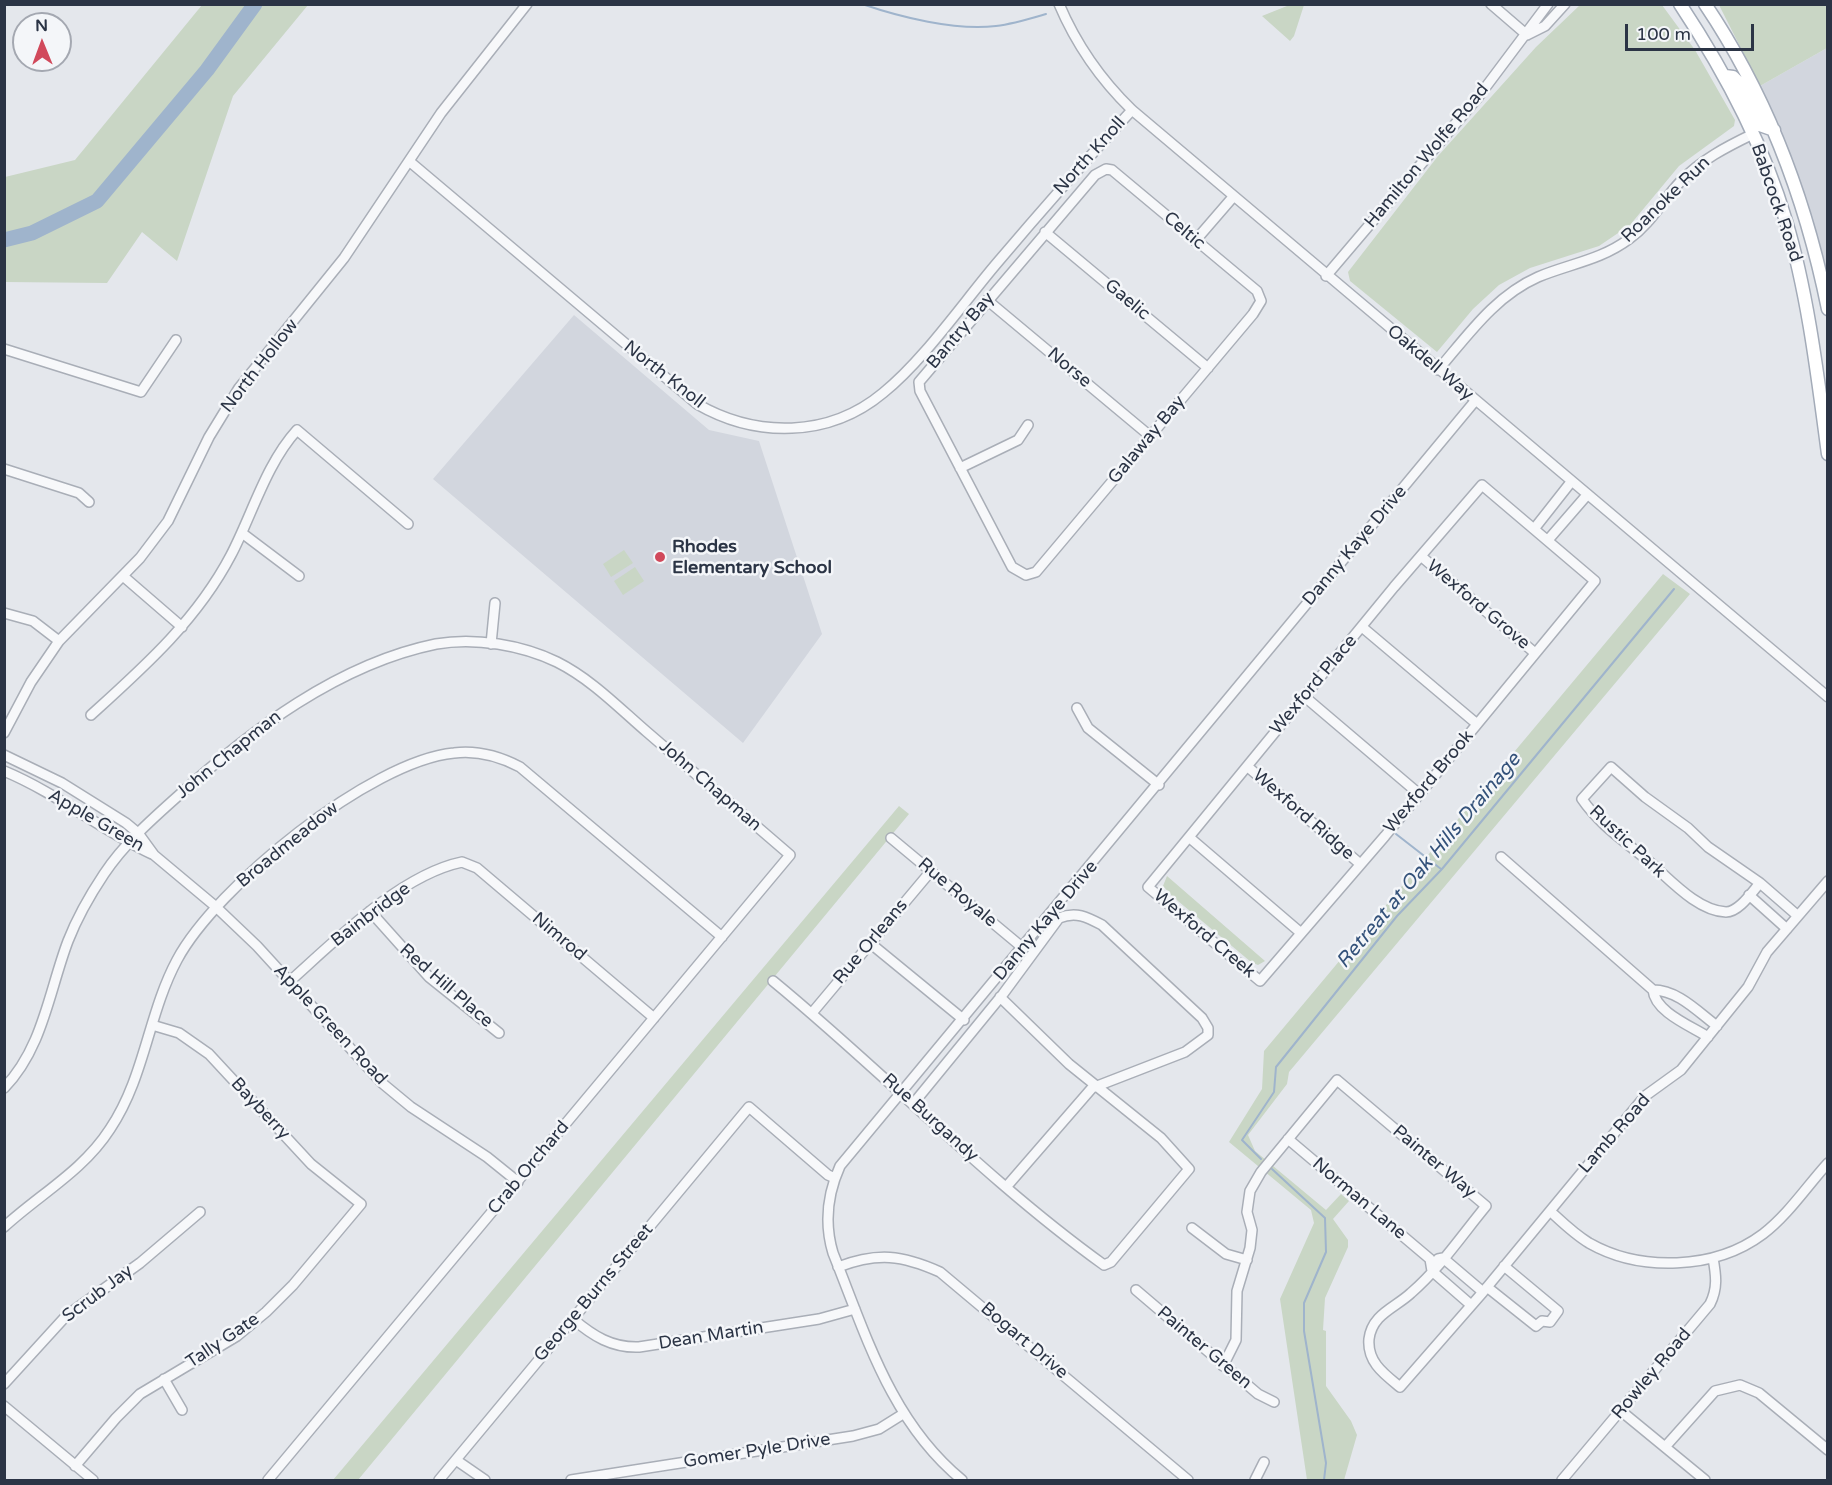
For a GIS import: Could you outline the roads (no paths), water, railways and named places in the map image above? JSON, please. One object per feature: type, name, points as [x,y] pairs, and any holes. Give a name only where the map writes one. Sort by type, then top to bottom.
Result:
[{"type":"main road","name":"Babcock Road","points":[[1680,4],[1725,76],[1753,134],[1786,221],[1800,273],[1827,454]]},
{"type":"main road","name":"Babcock Road","points":[[1705,4],[1746,73],[1774,130],[1798,194],[1820,269],[1827,311]]},
{"type":"main road","points":[[1725,76],[1733,77],[1738,82],[1760,125],[1774,130]]},
{"type":"main road","points":[[1807,316],[1827,311]]},
{"type":"street","name":"North Hollow","points":[[4,733],[31,682],[59,641],[123,576],[168,522],[209,437],[239,388],[344,258],[478,63],[527,4]]},
{"type":"street","name":"Oakdell Way","points":[[1059,4],[1086,55],[1132,110],[1827,697]]},
{"type":"street","points":[[1491,4],[1527,35]]},
{"type":"street","name":"Hamilton Wolfe Road","points":[[1326,276],[1527,35],[1548,4]]},
{"type":"street","name":"Hamilton Wolfe Road","points":[[1527,35],[1545,26],[1565,4]]},
{"type":"street","name":"North Knoll","points":[[409,161],[697,404],[734,422],[786,429],[822,424],[838,419],[867,405],[884,393],[913,363],[1044,207],[1132,110]]},
{"type":"street","name":"Roanoke Run","points":[[1438,370],[1504,298],[1537,278],[1589,261],[1619,246],[1645,226],[1693,170],[1722,149],[1753,134]]},
{"type":"street","name":"Bantry Bay","points":[[1026,575],[1012,567],[920,391],[919,382],[1095,175],[1106,169]]},
{"type":"street","name":"Celtic","points":[[1106,169],[1112,170],[1257,291],[1260,297]]},
{"type":"street","points":[[1195,241],[1233,197]]},
{"type":"street","name":"Gaelic","points":[[1046,232],[1208,368]]},
{"type":"street","name":"Galaway Bay","points":[[1026,575],[1036,572],[1208,368],[1253,314],[1261,301],[1260,297]]},
{"type":"street","name":"Norse","points":[[987,300],[1150,436]]},
{"type":"street","points":[[4,349],[141,392],[176,340]]},
{"type":"street","name":"Danny Kaye Drive","points":[[962,1480],[930,1450],[903,1414],[878,1367],[830,1243],[827,1221],[829,1200],[835,1178],[855,1146],[964,1020],[1475,401]]},
{"type":"street","points":[[960,468],[1018,440],[1028,425]]},
{"type":"street","points":[[91,716],[153,659],[182,627],[220,574],[282,448],[297,430],[408,525]]},
{"type":"street","points":[[4,469],[79,493],[89,502]]},
{"type":"street","points":[[1571,482],[1534,529],[1548,540],[1587,495]]},
{"type":"street","name":"Wexford Place","points":[[1148,887],[1482,485],[1534,529]]},
{"type":"street","points":[[1549,509],[1564,522]]},
{"type":"street","points":[[242,532],[299,576]]},
{"type":"street","name":"Wexford Brook","points":[[1260,981],[1359,863],[1385,836],[1418,793],[1595,581],[1548,540]]},
{"type":"street","name":"Wexford Grove","points":[[1422,557],[1535,653]]},
{"type":"street","points":[[123,576],[182,627]]},
{"type":"street","points":[[491,644],[495,603]]},
{"type":"street","points":[[4,613],[33,621],[59,641]]},
{"type":"street","points":[[1362,627],[1477,724]]},
{"type":"street","name":"John Chapman","points":[[4,1088],[21,1069],[34,1045],[69,939],[85,905],[105,873],[138,833],[247,736],[320,690],[417,649],[457,642],[491,644],[544,657],[581,677],[790,855]]},
{"type":"street","points":[[1305,697],[1418,793]]},
{"type":"street","points":[[1077,708],[1088,728],[1158,785]]},
{"type":"street","name":"Broadmeadow","points":[[4,1227],[78,1167],[110,1129],[133,1086],[176,960],[215,906],[319,815],[355,792],[431,757],[454,753],[477,753],[510,762],[532,775],[722,937]]},
{"type":"street","name":"Apple Green","points":[[4,755],[62,783],[138,833],[154,855]]},
{"type":"street","name":"Wexford Ridge","points":[[1248,767],[1359,863]]},
{"type":"street","name":"Rustic Park","points":[[1760,882],[1734,910],[1725,912],[1699,902],[1681,891],[1611,832],[1582,799],[1611,767],[1646,797],[1681,821],[1708,847],[1760,882],[1798,916]]},
{"type":"street","name":"Apple Green","points":[[4,771],[76,808],[129,843],[154,855]]},
{"type":"street","name":"Rue Royale","points":[[891,838],[1023,948]]},
{"type":"street","points":[[1190,838],[1301,933]]},
{"type":"street","name":"Apple Green Road","points":[[154,855],[215,906],[382,1083],[411,1107],[488,1157],[518,1182]]},
{"type":"street","name":"Crab Orchard","points":[[268,1480],[790,855]]},
{"type":"street","points":[[1501,857],[1653,990],[1662,1008],[1708,1037]]},
{"type":"street","name":"Bainbridge","points":[[289,982],[370,911],[425,877],[462,862]]},
{"type":"street","name":"Nimrod","points":[[462,862],[477,868],[654,1018]]},
{"type":"street","name":"Rue Orleans","points":[[812,1013],[931,871]]},
{"type":"street","name":"Lamb Road","points":[[1400,1387],[1485,1290],[1645,1096],[1672,1079],[1718,1026],[1748,987],[1767,952],[1827,881]]},
{"type":"street","name":"Wexford Creek","points":[[1148,887],[1260,981]]},
{"type":"street","points":[[1749,895],[1787,928]]},
{"type":"street","points":[[1770,914],[1781,901]]},
{"type":"street","name":"Red Hill Place","points":[[370,911],[429,977],[499,1033]]},
{"type":"street","points":[[913,1104],[1000,997],[1059,918],[1068,915],[1083,915],[1102,925],[1202,1018],[1208,1028],[1208,1035],[1185,1052],[1092,1088],[1007,1186]]},
{"type":"street","points":[[870,943],[964,1020]]},
{"type":"street","name":"Rue Burgandy","points":[[773,981],[1007,1186],[1104,1265],[1111,1262],[1189,1169],[1161,1138],[1097,1086]]},
{"type":"street","points":[[993,984],[1000,997],[1069,1064],[1097,1086]]},
{"type":"street","points":[[1653,990],[1664,990],[1675,995],[1718,1026]]},
{"type":"street","points":[[985,993],[1000,997]]},
{"type":"street","name":"Bayberry","points":[[152,1025],[177,1032],[209,1054],[311,1164],[361,1204]]},
{"type":"street","name":"Painter Way","points":[[1224,1366],[1236,1340],[1237,1291],[1256,1230],[1247,1212],[1250,1191],[1261,1173],[1337,1080],[1486,1206],[1413,1292],[1384,1312],[1373,1324],[1369,1339],[1370,1355],[1376,1367],[1400,1387]]},
{"type":"street","name":"George Burns Street","points":[[439,1480],[749,1107],[828,1175],[835,1178]]},
{"type":"street","name":"Norman Lane","points":[[1288,1139],[1430,1259]]},
{"type":"street","points":[[1550,1211],[1588,1242],[1619,1256],[1669,1263],[1713,1258],[1763,1234],[1781,1218],[1827,1162]]},
{"type":"street","name":"Tally Gate","points":[[75,1466],[127,1405],[164,1379],[229,1341],[267,1312],[293,1285],[361,1204]]},
{"type":"street","name":"Scrub Jay","points":[[4,1384],[66,1316],[140,1263],[200,1212]]},
{"type":"street","points":[[1192,1228],[1226,1254],[1247,1260]]},
{"type":"street","name":"Bogart Drive","points":[[838,1267],[866,1257],[899,1258],[918,1262],[946,1276],[1188,1480]]},
{"type":"street","points":[[1471,1305],[1432,1271],[1430,1259],[1443,1258],[1536,1326],[1542,1321],[1550,1322],[1558,1311],[1504,1266]]},
{"type":"street","name":"Rowley Road","points":[[1562,1480],[1710,1304],[1716,1293],[1717,1282],[1713,1258]]},
{"type":"street","name":"Painter Green","points":[[1136,1290],[1258,1394],[1274,1402]]},
{"type":"street","name":"Dean Martin","points":[[573,1319],[600,1340],[623,1347],[639,1347],[819,1319],[855,1309]]},
{"type":"street","points":[[164,1379],[182,1410]]},
{"type":"street","points":[[1665,1447],[1715,1391],[1740,1385],[1759,1393],[1827,1450]]},
{"type":"street","points":[[4,1406],[93,1480]]},
{"type":"street","points":[[1621,1411],[1705,1480]]},
{"type":"street","name":"Gomer Pyle Drive","points":[[571,1480],[853,1436],[879,1429],[903,1414]]},
{"type":"street","points":[[456,1460],[485,1480]]},
{"type":"street","points":[[1255,1480],[1264,1462]]},
{"type":"waterway","points":[[4,240],[32,233],[97,201],[207,70],[255,4]]},
{"type":"waterway","points":[[862,4],[910,18],[946,25],[980,27],[1002,25],[1046,14]]},
{"type":"waterway","name":"Retreat at Oak Hills Drainage","points":[[1261,1159],[1242,1140],[1274,1092],[1276,1067],[1397,916],[1442,869],[1674,589]]},
{"type":"waterway","points":[[1396,834],[1441,869]]},
{"type":"waterway","points":[[1272,1169],[1325,1218],[1326,1252],[1304,1303],[1304,1331],[1326,1463],[1324,1480]]},
{"type":"place","name":"Rhodes Elementary School","points":[[660,557]]}]
